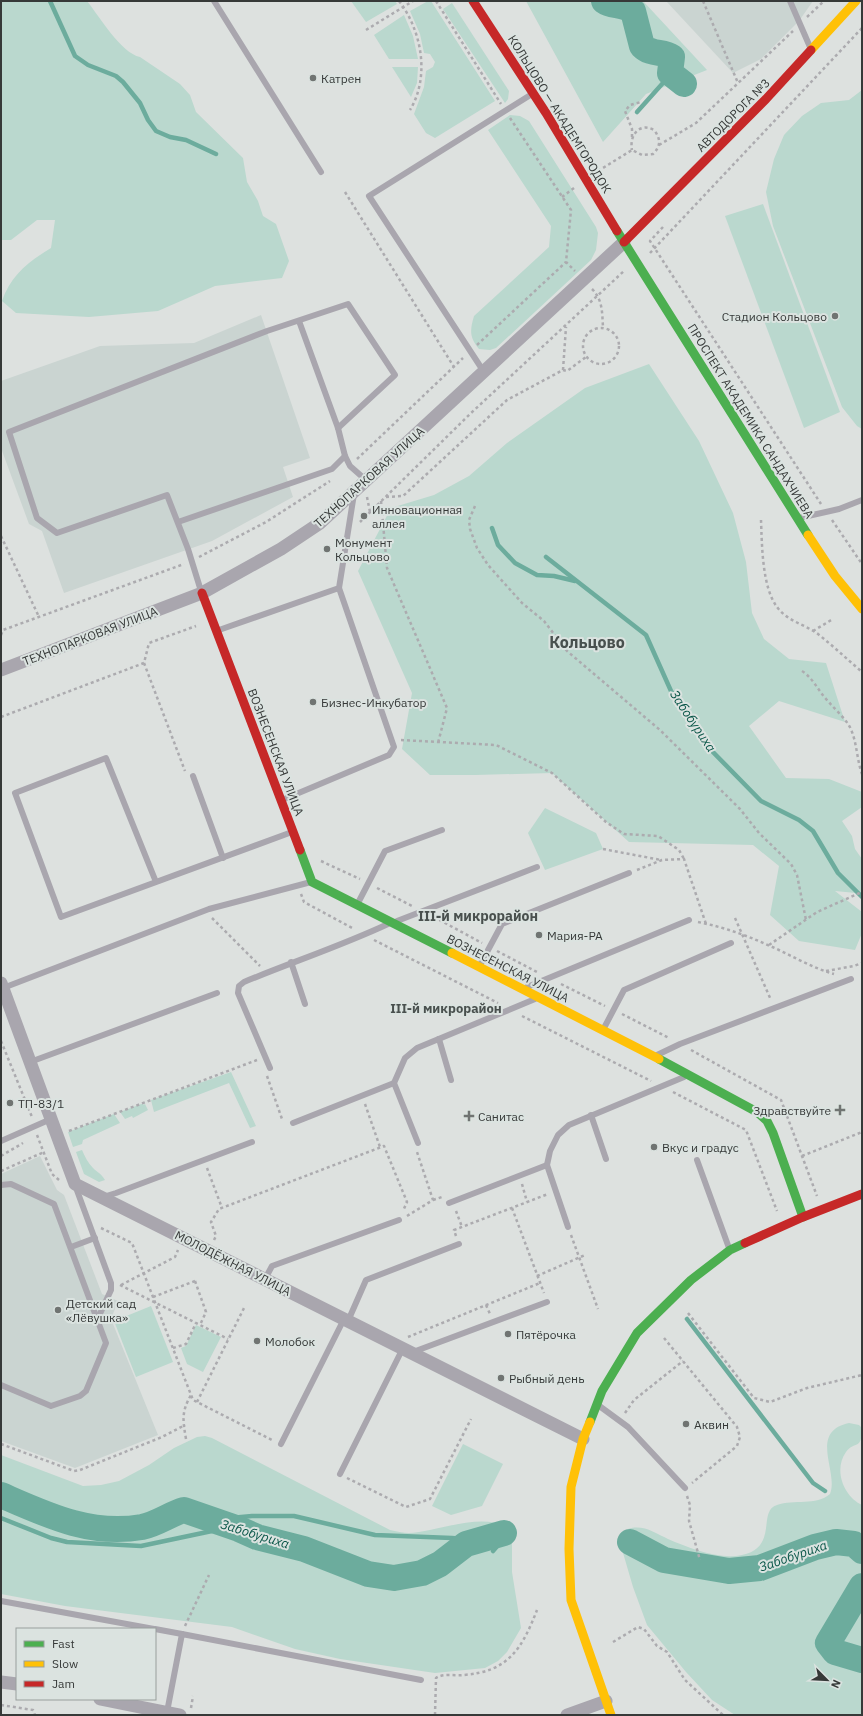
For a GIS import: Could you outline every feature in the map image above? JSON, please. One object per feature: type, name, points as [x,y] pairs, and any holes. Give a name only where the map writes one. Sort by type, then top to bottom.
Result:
[{"type":"main road","name":"КОЛЬЦОВО — АКАДЕМГОРОДОК","points":[[473,1],[534,93],[624,242]]},
{"type":"main road","name":"АВТОДОРОГА №3","points":[[624,242],[812,51],[856,1]]},
{"type":"main road","name":"ПРОСПЕКТ АКАДЕМИКА САНДАХЧИЕВА","points":[[624,242],[798,519],[835,576],[862,609]]},
{"type":"main road","name":"ВОЗНЕСЕНСКАЯ УЛИЦА","points":[[202,592],[312,882],[538,998],[604,1030],[757,1112],[766,1121],[784,1164],[803,1218]]},
{"type":"main road","points":[[611,1715],[588,1653],[571,1600],[569,1549],[571,1487],[583,1439],[602,1391],[637,1333],[691,1280],[730,1250],[862,1194]]},
{"type":"street","name":"ТЕХНОПАРКОВАЯ УЛИЦА","points":[[1,670],[202,592],[281,549],[320,523],[624,242]]},
{"type":"street","points":[[2,985],[57,1136],[70,1184]]},
{"type":"street","name":"МОЛОДЁЖНАЯ УЛИЦА","points":[[70,1184],[102,1197],[583,1439]]},
{"type":"street","points":[[1,1682],[16,1684]]},
{"type":"street","points":[[106,1700],[179,1712]]},
{"type":"street","points":[[567,1715],[606,1700]]},
{"type":"lane","points":[[214,1],[321,172]]},
{"type":"lane","points":[[792,3],[812,51]]},
{"type":"lane","points":[[484,372],[369,196],[534,93]]},
{"type":"lane","points":[[202,592],[168,495],[57,533],[37,518],[9,432],[266,331],[348,304],[395,375],[338,428]]},
{"type":"lane","points":[[299,320],[338,428],[344,456],[350,466],[367,481]]},
{"type":"lane","points":[[178,522],[332,469],[344,456]]},
{"type":"lane","points":[[282,800],[389,755],[394,747],[339,588],[355,492]]},
{"type":"lane","points":[[798,519],[839,509],[862,500]]},
{"type":"lane","points":[[216,631],[339,588]]},
{"type":"lane","points":[[156,882],[106,758],[15,793],[61,917],[294,832]]},
{"type":"lane","points":[[193,776],[222,858]]},
{"type":"lane","points":[[357,904],[385,852],[442,830]]},
{"type":"lane","points":[[270,1068],[238,993],[239,986],[244,982],[291,962],[537,867]]},
{"type":"lane","points":[[480,967],[502,924],[629,873]]},
{"type":"lane","points":[[2,985],[205,911],[312,882]]},
{"type":"lane","points":[[522,989],[547,977],[689,920]]},
{"type":"lane","points":[[604,1030],[624,990],[732,943]]},
{"type":"lane","points":[[291,962],[305,1004]]},
{"type":"lane","points":[[654,1056],[680,1044],[851,979]]},
{"type":"lane","points":[[30,1062],[216,993]]},
{"type":"lane","points":[[293,1123],[394,1083],[405,1058],[418,1048],[538,998]]},
{"type":"lane","points":[[438,1039],[451,1080]]},
{"type":"lane","points":[[568,1227],[547,1165],[550,1151],[558,1135],[569,1125],[591,1115],[690,1075]]},
{"type":"lane","points":[[394,1083],[418,1143]]},
{"type":"lane","points":[[591,1115],[606,1159]]},
{"type":"lane","points":[[1,1141],[51,1119]]},
{"type":"lane","points":[[102,1197],[252,1142]]},
{"type":"lane","points":[[697,1160],[730,1250]]},
{"type":"lane","points":[[448,1203],[547,1165]]},
{"type":"lane","points":[[1,1185],[11,1184],[54,1204],[106,1342],[84,1394],[51,1406],[1,1385]]},
{"type":"lane","points":[[70,1184],[88,1221],[110,1280],[111,1290],[98,1318]]},
{"type":"lane","points":[[265,1279],[272,1266],[399,1220]]},
{"type":"lane","points":[[71,1247],[95,1238]]},
{"type":"lane","points":[[281,1444],[366,1280],[459,1244]]},
{"type":"lane","points":[[340,1474],[407,1351],[547,1302]]},
{"type":"lane","points":[[596,1404],[620,1420],[685,1488]]},
{"type":"lane","points":[[1,1601],[150,1628]]},
{"type":"lane","points":[[156,1629],[421,1680]]},
{"type":"lane","points":[[179,1712],[182,1634]]},
{"type":"path","points":[[399,1],[404,7],[416,35],[422,63],[420,84],[410,110]]},
{"type":"path","points":[[366,30],[413,1]]},
{"type":"path","points":[[436,1],[571,210],[566,262],[599,296],[603,327]]},
{"type":"path","points":[[702,1],[738,83]]},
{"type":"path","points":[[632,150],[636,153],[647,156],[653,154],[659,145],[696,123],[824,1]]},
{"type":"path","points":[[347,535],[470,414],[566,327],[620,274],[638,263],[656,248],[862,28]]},
{"type":"path","points":[[632,150],[632,129],[625,111],[630,105],[641,102]]},
{"type":"path","points":[[632,137],[640,128],[650,128],[658,135],[659,145]]},
{"type":"path","points":[[562,197],[632,150]]},
{"type":"path","points":[[345,192],[454,367]]},
{"type":"path","points":[[656,248],[826,511],[862,564]]},
{"type":"path","points":[[563,370],[566,327]]},
{"type":"path","points":[[603,327],[613,332],[619,340],[619,350],[617,355],[609,362],[599,364],[586,357],[583,347],[585,336],[593,329],[603,327]]},
{"type":"path","points":[[385,497],[403,496],[508,400],[563,370],[567,371],[586,357]]},
{"type":"path","points":[[381,501],[387,568],[447,708],[438,743]]},
{"type":"path","points":[[475,506],[469,520],[470,529],[477,548],[488,565],[522,603],[544,621],[567,651],[660,730],[740,809],[759,833],[791,864],[797,875],[806,920]]},
{"type":"path","points":[[760,520],[766,580],[770,595],[784,615],[813,631],[840,652],[862,672]]},
{"type":"path","points":[[1,536],[39,617]]},
{"type":"path","points":[[813,631],[833,619]]},
{"type":"path","points":[[193,776],[186,774],[144,663],[149,643],[196,626]]},
{"type":"path","points":[[1,717],[144,663]]},
{"type":"path","points":[[802,671],[815,682],[826,700],[849,726],[852,732],[857,759],[862,774]]},
{"type":"path","points":[[393,743],[402,739],[438,743],[496,745],[552,773],[606,822],[624,834],[658,836],[679,850],[684,859],[706,924]]},
{"type":"path","points":[[603,848],[662,860],[684,859]]},
{"type":"path","points":[[629,873],[662,860]]},
{"type":"path","points":[[769,945],[817,912],[862,892]]},
{"type":"path","points":[[205,911],[266,972]]},
{"type":"path","points":[[735,918],[774,1008]]},
{"type":"path","points":[[689,920],[722,927],[769,945],[823,971],[851,979]]},
{"type":"path","points":[[823,971],[854,966],[862,963]]},
{"type":"path","points":[[1,1041],[35,1125],[37,1135],[52,1174],[70,1184]]},
{"type":"path","points":[[57,1136],[265,1056]]},
{"type":"path","points":[[270,1068],[265,1070],[282,1119],[289,1116],[293,1123]]},
{"type":"path","points":[[362,1096],[380,1147]]},
{"type":"path","points":[[802,1156],[862,1132]]},
{"type":"path","points":[[32,1138],[37,1135]]},
{"type":"path","points":[[1,1156],[27,1141]]},
{"type":"path","points":[[399,1220],[433,1200],[417,1152],[418,1143]]},
{"type":"path","points":[[209,1251],[216,1236],[211,1222],[222,1208],[384,1146],[407,1202],[399,1220]]},
{"type":"path","points":[[1,1171],[44,1152]]},
{"type":"path","points":[[204,1160],[222,1208]]},
{"type":"path","points":[[519,1176],[527,1202]]},
{"type":"path","points":[[459,1244],[454,1230],[556,1191]]},
{"type":"path","points":[[512,1208],[547,1302]]},
{"type":"path","points":[[459,1220],[462,1227]]},
{"type":"path","points":[[88,1221],[132,1243],[193,1400],[281,1444]]},
{"type":"path","points":[[568,1227],[598,1309]]},
{"type":"path","points":[[121,1285],[175,1257],[184,1239]]},
{"type":"path","points":[[537,1276],[585,1255]]},
{"type":"path","points":[[110,1280],[228,1339]]},
{"type":"path","points":[[153,1297],[195,1281],[206,1312],[200,1325]]},
{"type":"path","points":[[416,1334],[540,1283]]},
{"type":"path","points":[[197,1402],[245,1306]]},
{"type":"path","points":[[688,1313],[754,1398],[762,1401],[770,1402],[807,1388],[862,1375]]},
{"type":"path","points":[[173,1348],[186,1344],[196,1323]]},
{"type":"path","points":[[664,1338],[737,1427],[740,1437],[737,1446],[685,1488],[690,1505],[689,1521],[700,1560]]},
{"type":"path","points":[[620,1420],[634,1400],[683,1361]]},
{"type":"path","points":[[186,1439],[183,1417],[184,1406],[191,1395]]},
{"type":"path","points":[[623,1405],[629,1406]]},
{"type":"path","points":[[340,1474],[406,1507],[430,1499],[470,1419]]},
{"type":"path","points":[[1,1444],[74,1471],[80,1470],[162,1437],[185,1425]]},
{"type":"path","points":[[182,1634],[209,1574]]},
{"type":"path","points":[[435,1715],[436,1678],[441,1675],[464,1675],[491,1671],[502,1665],[522,1642],[537,1610]]},
{"type":"path","points":[[614,1642],[638,1627],[644,1629],[657,1646],[667,1652],[685,1680],[722,1715]]},
{"type":"path","points":[[179,1712],[193,1696]]},
{"type":"path","points":[[1,1705],[33,1710],[35,1715]]},
{"type":"shaded area","points":[[666,1],[813,1],[799,21],[761,59],[733,73]]},
{"type":"shaded area","points":[[261,315],[310,458],[283,467],[293,497],[212,541],[64,593],[42,531],[29,524],[1,448],[1,381],[100,346],[194,343]]},
{"type":"shaded area","name":"Детский сад «Лёвушка»","points":[[40,1156],[57,1190],[64,1195],[102,1294],[118,1301],[111,1319],[158,1435],[75,1468],[1,1441],[1,1174]]},
{"type":"green space","points":[[1,1],[87,1],[125,49],[140,57],[180,84],[190,95],[196,112],[243,158],[247,182],[258,201],[263,216],[276,224],[289,261],[282,278],[215,286],[158,311],[89,317],[16,313],[2,301],[15,276],[28,264],[51,248],[55,220],[37,220],[11,240],[1,240]]},
{"type":"green space","points":[[351,1],[395,1],[397,4],[366,22]]},
{"type":"green space","points":[[428,1],[431,1],[495,101],[435,138],[426,133],[414,114],[424,87],[426,71],[433,67],[435,62],[430,54],[424,53],[420,34],[410,11]]},
{"type":"green space","points":[[526,1],[643,1],[707,70],[646,94],[603,142]]},
{"type":"green space","points":[[452,3],[509,91],[508,99],[505,103],[443,9]]},
{"type":"green space","points":[[404,15],[413,36],[418,59],[389,59],[374,35]]},
{"type":"green space","points":[[392,67],[418,67],[417,83],[411,97]]},
{"type":"green space","name":"Стадион Кольцово","points":[[862,90],[862,429],[857,426],[842,407],[773,226],[766,192],[774,159],[784,135],[802,116],[821,103],[849,100]]},
{"type":"green space","points":[[510,115],[520,116],[529,121],[596,227],[598,233],[596,250],[591,260],[496,348],[490,350],[479,349],[473,341],[471,333],[474,316],[549,247],[551,226],[488,130]]},
{"type":"green space","points":[[763,204],[840,412],[804,428],[725,216]]},
{"type":"green space","points":[[649,364],[699,441],[733,513],[746,562],[752,613],[764,639],[789,659],[826,663],[845,722],[779,701],[749,726],[786,778],[829,779],[862,792],[862,807],[842,821],[852,836],[855,849],[862,859],[862,896],[861,897],[856,893],[835,891],[862,912],[862,933],[855,950],[799,941],[770,915],[779,866],[753,845],[629,842],[552,773],[430,775],[402,749],[412,693],[358,571],[391,508],[434,495],[469,476],[507,443],[585,388]]},
{"type":"green space","points":[[545,808],[596,833],[603,849],[545,870],[528,833]]},
{"type":"green space","points":[[231,1072],[256,1126],[250,1128],[229,1083],[154,1112],[151,1100]]},
{"type":"green space","points":[[144,1103],[143,1105],[145,1104],[148,1110],[133,1118],[132,1116],[125,1119],[120,1112]]},
{"type":"green space","points":[[114,1114],[120,1123],[83,1140],[82,1144],[73,1147],[68,1132]]},
{"type":"green space","points":[[82,1150],[90,1164],[105,1180],[99,1182],[84,1174],[76,1152]]},
{"type":"green space","points":[[151,1306],[173,1362],[136,1377],[114,1321]]},
{"type":"green space","points":[[196,1325],[221,1337],[203,1372],[187,1364],[181,1348],[186,1346]]},
{"type":"green space","points":[[849,1423],[859,1425],[862,1428],[861,1440],[859,1443],[849,1448],[842,1459],[840,1467],[842,1482],[850,1496],[862,1505],[862,1715],[735,1715],[712,1700],[686,1672],[647,1625],[633,1587],[621,1546],[622,1538],[628,1529],[644,1528],[685,1546],[714,1555],[733,1556],[742,1555],[753,1551],[760,1545],[764,1537],[768,1514],[771,1509],[784,1503],[818,1500],[830,1494],[832,1485],[827,1444],[830,1435],[837,1428]]},
{"type":"green space","points":[[205,1436],[212,1438],[390,1530],[409,1533],[464,1523],[479,1522],[493,1522],[504,1527],[512,1535],[512,1572],[521,1628],[507,1652],[498,1661],[485,1668],[435,1673],[340,1659],[295,1649],[232,1627],[65,1606],[1,1594],[1,1455],[83,1486],[101,1485],[119,1481],[149,1465],[174,1448],[197,1437]]},
{"type":"green space","points":[[463,1444],[503,1464],[482,1506],[451,1515],[432,1506]]},
{"type":"waterway","points":[[50,1],[75,56],[88,65],[116,76],[123,82],[140,103],[148,120],[156,131],[170,137],[186,140],[216,154]]},
{"type":"waterway","name":"Забобуриха","points":[[604,1],[633,11],[642,46],[649,51],[672,57],[670,73],[684,84]]},
{"type":"waterway","points":[[637,112],[671,74]]},
{"type":"waterway","points":[[492,528],[498,545],[515,563],[537,575],[554,576],[575,581]]},
{"type":"waterway","name":"Забобуриха","points":[[546,557],[646,635],[671,691],[709,748],[761,801],[799,820],[813,831],[838,873],[862,897]]},
{"type":"waterway","points":[[687,1319],[813,1483],[825,1491]]},
{"type":"waterway","name":"Забобуриха","points":[[1,1495],[35,1510],[69,1522],[104,1529],[142,1527],[153,1524],[184,1510],[239,1529],[257,1537],[304,1549],[368,1574],[394,1578],[422,1573],[440,1564],[466,1544],[504,1533]]},
{"type":"waterway","points":[[209,1520],[252,1516],[294,1516],[375,1535],[477,1540]]},
{"type":"waterway","points":[[1,1518],[51,1538],[67,1542],[141,1546],[231,1527]]},
{"type":"waterway","points":[[493,1551],[499,1544],[498,1534]]},
{"type":"waterway","name":"Забобуриха","points":[[630,1542],[664,1560],[729,1571],[760,1568],[815,1547],[836,1542],[854,1544],[862,1551]]},
{"type":"waterway","name":"Забобуриха","points":[[862,1586],[828,1643],[835,1652],[862,1660]]},
{"type":"traffic: fast","points":[[617,231],[808,535]]},
{"type":"traffic: fast","points":[[300,850],[312,882],[452,953]]},
{"type":"traffic: fast","points":[[659,1059],[757,1112],[767,1121],[773,1133],[803,1217]]},
{"type":"traffic: fast","points":[[590,1422],[602,1391],[637,1333],[691,1280],[730,1250],[745,1243]]},
{"type":"traffic: slow","points":[[811,50],[856,1]]},
{"type":"traffic: slow","points":[[808,535],[835,576],[862,609]]},
{"type":"traffic: slow","points":[[452,953],[659,1059]]},
{"type":"traffic: slow","points":[[590,1422],[583,1439],[571,1487],[569,1549],[571,1600],[611,1715]]},
{"type":"traffic: jam","points":[[473,1],[546,113],[617,231]]},
{"type":"traffic: jam","points":[[624,242],[766,99],[811,50]]},
{"type":"traffic: jam","points":[[202,593],[300,850]]},
{"type":"traffic: jam","points":[[745,1243],[803,1217],[862,1194]]},
{"type":"place","name":"Катрен","points":[[313,78]]},
{"type":"place","name":"Стадион Кольцово","points":[[835,316]]},
{"type":"place","name":"Инновационная аллея","points":[[364,516]]},
{"type":"place","name":"Монумент Кольцово","points":[[327,549]]},
{"type":"place","name":"Бизнес-Инкубатор","points":[[313,702]]},
{"type":"place","name":"Мария-РА","points":[[539,935]]},
{"type":"place","name":"ТП-83/1","points":[[10,1103]]},
{"type":"place","name":"Здравствуйте","points":[[840,1110]]},
{"type":"place","name":"Санитас","points":[[469,1116]]},
{"type":"place","name":"Вкус и градус","points":[[654,1147]]},
{"type":"place","name":"Детский сад «Лёвушка»","points":[[58,1310]]},
{"type":"place","name":"Пятёрочка","points":[[508,1334]]},
{"type":"place","name":"Молобок","points":[[257,1341]]},
{"type":"place","name":"Рыбный день","points":[[501,1378]]},
{"type":"place","name":"Аквин","points":[[686,1424]]},
{"type":"district","name":"Кольцово","points":[[587,642]]},
{"type":"district","name":"III-й микрорайон","points":[[478,916]]},
{"type":"district","name":"III-й микрорайон","points":[[446,1008]]}]
